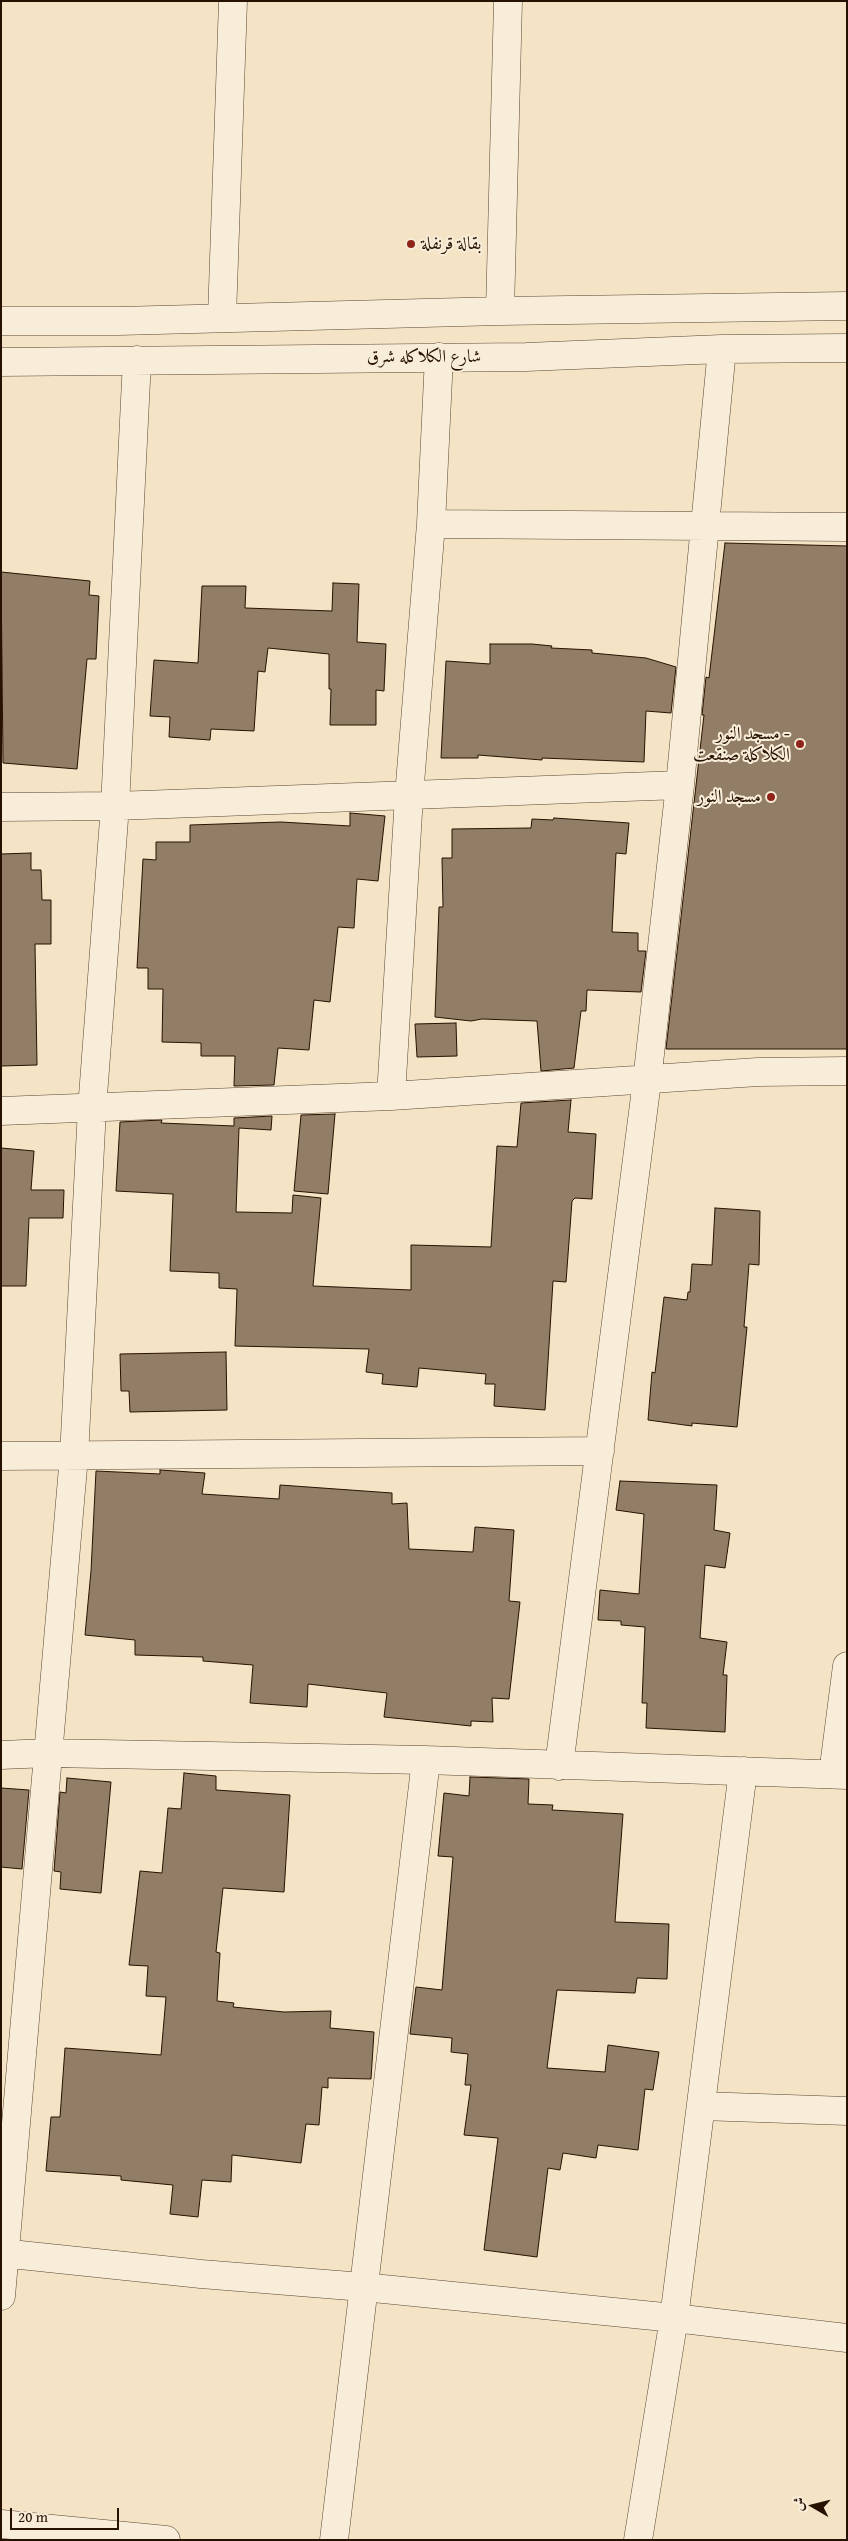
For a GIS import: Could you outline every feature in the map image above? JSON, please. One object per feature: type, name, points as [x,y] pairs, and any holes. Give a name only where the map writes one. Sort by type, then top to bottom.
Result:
[{"type":"street","points":[[222,317],[233,1]]},
{"type":"street","points":[[500,311],[508,1]]},
{"type":"street","points":[[1,321],[119,321],[500,311],[847,306]]},
{"type":"street","points":[[559,1766],[647,1081],[680,785],[722,348]]},
{"type":"street","name":"شارع الكلاكله شرق","points":[[1,362],[526,356],[722,348],[847,348]]},
{"type":"street","points":[[391,1096],[409,796],[431,524],[439,357]]},
{"type":"street","points":[[1,2296],[2,2253],[74,1456],[92,1109],[115,806],[137,360]]},
{"type":"street","points":[[431,524],[847,527]]},
{"type":"street","points":[[1,807],[115,806],[680,785]]},
{"type":"street","points":[[1,1111],[391,1096],[647,1081],[758,1072],[847,1071]]},
{"type":"street","points":[[1,1456],[600,1450]]},
{"type":"street","points":[[1,1755],[48,1753],[426,1760],[559,1766],[840,1774],[847,1666]]},
{"type":"street","points":[[334,2540],[426,1760]]},
{"type":"street","points":[[638,2540],[674,2318],[744,1771]]},
{"type":"street","points":[[701,2106],[847,2111]]},
{"type":"street","points":[[2,2253],[201,2274],[363,2287],[674,2318],[847,2338]]},
{"type":"street","points":[[1,2524],[166,2540]]},
{"type":"building","name":"مسجد النور","points":[[725,543],[847,546],[847,1049],[666,1049],[704,715],[702,715],[706,677],[709,678]]},
{"type":"building","points":[[1,572],[90,581],[89,595],[99,596],[96,659],[87,659],[77,769],[3,763]]},
{"type":"building","points":[[333,583],[359,584],[357,642],[386,644],[384,691],[376,690],[376,725],[330,725],[331,689],[329,689],[329,654],[268,648],[265,672],[258,671],[254,731],[211,729],[210,740],[169,737],[170,717],[150,716],[154,660],[198,663],[202,586],[246,586],[245,608],[332,611]]},
{"type":"building","points":[[490,644],[532,644],[552,646],[551,648],[592,650],[592,653],[646,658],[676,667],[671,713],[646,711],[644,762],[542,758],[542,760],[478,755],[478,758],[441,758],[446,661],[490,664]]},
{"type":"building","points":[[350,813],[385,816],[378,881],[357,879],[354,928],[338,927],[330,1002],[314,1000],[309,1050],[278,1048],[274,1085],[234,1086],[235,1056],[201,1056],[201,1043],[162,1042],[163,989],[148,989],[148,968],[137,968],[143,859],[156,860],[156,842],[190,842],[190,825],[281,822],[350,826]]},
{"type":"building","points":[[554,818],[629,823],[626,854],[616,853],[612,932],[638,933],[638,951],[646,951],[641,992],[587,990],[586,1011],[581,1011],[574,1068],[541,1071],[537,1021],[482,1019],[471,1021],[435,1017],[439,907],[443,907],[442,858],[452,858],[452,829],[531,828],[532,819],[553,820]]},
{"type":"building","points":[[31,853],[31,870],[41,870],[42,900],[51,900],[51,944],[35,944],[37,1065],[1,1066],[1,854]]},
{"type":"building","points":[[456,1023],[457,1056],[417,1057],[415,1024]]},
{"type":"building","points":[[571,1100],[568,1132],[596,1134],[592,1199],[575,1198],[572,1201],[566,1282],[553,1281],[545,1410],[494,1406],[495,1384],[485,1384],[486,1374],[419,1368],[417,1387],[382,1384],[383,1374],[366,1372],[369,1349],[235,1346],[237,1289],[219,1288],[219,1273],[170,1271],[173,1194],[116,1191],[120,1122],[162,1120],[161,1123],[234,1126],[234,1118],[272,1116],[271,1130],[239,1128],[236,1212],[292,1213],[293,1195],[321,1198],[313,1286],[411,1290],[411,1245],[491,1247],[497,1146],[517,1147],[521,1103]]},
{"type":"building","points":[[335,1114],[328,1194],[294,1191],[301,1115]]},
{"type":"building","points":[[1,1148],[34,1151],[31,1190],[64,1190],[63,1218],[29,1218],[26,1286],[1,1286]]},
{"type":"building","points":[[715,1208],[760,1211],[759,1265],[749,1264],[744,1327],[747,1327],[737,1427],[692,1423],[692,1426],[648,1420],[652,1372],[655,1373],[664,1297],[687,1300],[688,1292],[690,1292],[692,1264],[712,1265]]},
{"type":"building","points":[[226,1352],[227,1410],[130,1412],[129,1391],[121,1391],[120,1354]]},
{"type":"building","points":[[160,1470],[205,1473],[202,1494],[279,1499],[280,1485],[392,1493],[392,1504],[407,1503],[409,1549],[473,1552],[475,1527],[514,1530],[509,1601],[520,1602],[509,1699],[492,1698],[493,1722],[471,1721],[471,1726],[384,1717],[387,1693],[308,1684],[307,1707],[250,1703],[253,1665],[203,1661],[203,1657],[135,1655],[135,1640],[85,1635],[91,1571],[96,1471],[160,1474]]},
{"type":"building","points":[[620,1481],[717,1485],[714,1530],[730,1533],[725,1568],[705,1565],[700,1638],[727,1642],[723,1675],[727,1675],[725,1732],[646,1728],[647,1703],[642,1703],[645,1627],[621,1625],[621,1621],[598,1620],[600,1590],[639,1594],[644,1514],[616,1510]]},
{"type":"building","points":[[184,1773],[216,1776],[216,1790],[290,1795],[284,1892],[223,1888],[216,1952],[220,1953],[217,2001],[234,2003],[233,2007],[284,2012],[331,2011],[330,2028],[374,2032],[371,2079],[328,2078],[328,2088],[322,2087],[319,2125],[306,2124],[301,2163],[232,2155],[231,2182],[202,2180],[198,2217],[170,2214],[173,2185],[121,2180],[121,2176],[46,2171],[51,2117],[60,2117],[65,2048],[161,2055],[166,1997],[146,1996],[148,1966],[129,1965],[140,1871],[162,1873],[168,1808],[181,1809]]},
{"type":"building","points":[[470,1777],[529,1779],[528,1804],[553,1805],[552,1810],[623,1814],[615,1922],[669,1924],[667,1979],[637,1978],[635,1993],[557,1990],[547,2068],[605,2072],[608,2045],[659,2052],[653,2090],[645,2089],[638,2150],[598,2145],[596,2158],[563,2153],[560,2170],[548,2168],[537,2257],[484,2250],[498,2138],[464,2135],[471,2085],[465,2085],[468,2054],[451,2052],[452,2038],[410,2034],[416,1987],[442,1990],[453,1857],[438,1856],[444,1793],[469,1796]]},
{"type":"building","points":[[67,1778],[111,1782],[101,1893],[60,1889],[61,1872],[54,1871],[60,1792],[66,1793]]},
{"type":"building","points":[[1,1788],[29,1790],[22,1869],[1,1867]]},
{"type":"place","name":"بقالة قرنفلة","points":[[411,244]]},
{"type":"place","name":"مسجد النور - الكلاكلة صنقعت","points":[[800,744]]},
{"type":"place","name":"مسجد النور","points":[[771,797]]}]
